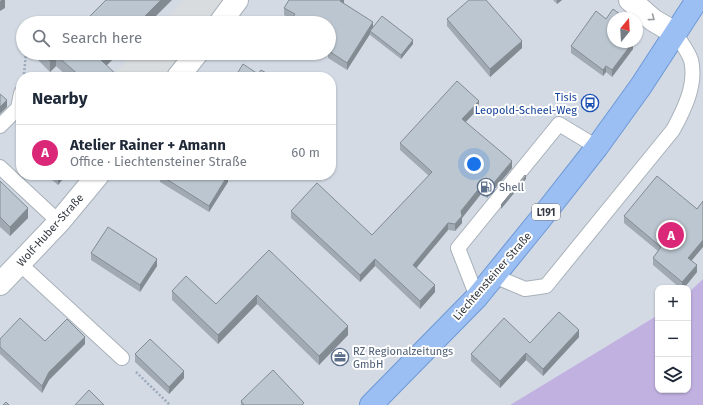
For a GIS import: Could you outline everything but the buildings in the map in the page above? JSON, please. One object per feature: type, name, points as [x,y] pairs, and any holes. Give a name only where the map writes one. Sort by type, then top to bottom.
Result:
[{"type":"main road","name":"Liechtensteiner Straße","points":[[371,405],[477,297],[494,276],[597,147],[645,81],[697,0]]},
{"type":"street","points":[[225,16],[238,0]]},
{"type":"street","points":[[630,0],[653,20],[675,33]]},
{"type":"street","points":[[182,72],[191,60]]},
{"type":"street","name":"Wolf-Huber-Straße","points":[[0,284],[59,222],[94,180]]},
{"type":"lane","points":[[494,276],[525,290],[546,286],[673,130],[684,111],[693,75],[691,59],[675,33]]},
{"type":"lane","points":[[0,126],[16,110]]},
{"type":"lane","points":[[477,297],[458,248],[559,124],[597,147]]},
{"type":"lane","points":[[0,166],[59,222]]},
{"type":"lane","points":[[20,264],[122,358]]},
{"type":"path","points":[[24,72],[25,60]]},
{"type":"path","points":[[122,358],[170,405]]},
{"type":"shaded area","points":[[0,0],[703,0],[703,279],[691,290],[691,285],[655,285],[655,317],[510,405],[0,405]]},
{"type":"shaded area","points":[[184,0],[224,0],[214,16],[169,16]]},
{"type":"shaded area","points":[[127,60],[181,60],[172,72],[117,71]]},
{"type":"shaded area","points":[[703,279],[703,405],[510,405],[655,317],[655,393],[691,393],[691,290]]},
{"type":"place","name":"Tisis Leopold-Scheel-Weg","points":[[590,103]]},
{"type":"place","name":"Shell","points":[[486,187]]},
{"type":"place","name":"Atelier Rainer + Amann","points":[[671,235]]},
{"type":"place","name":"RZ Regionalzeitungs GmbH","points":[[340,357]]}]
